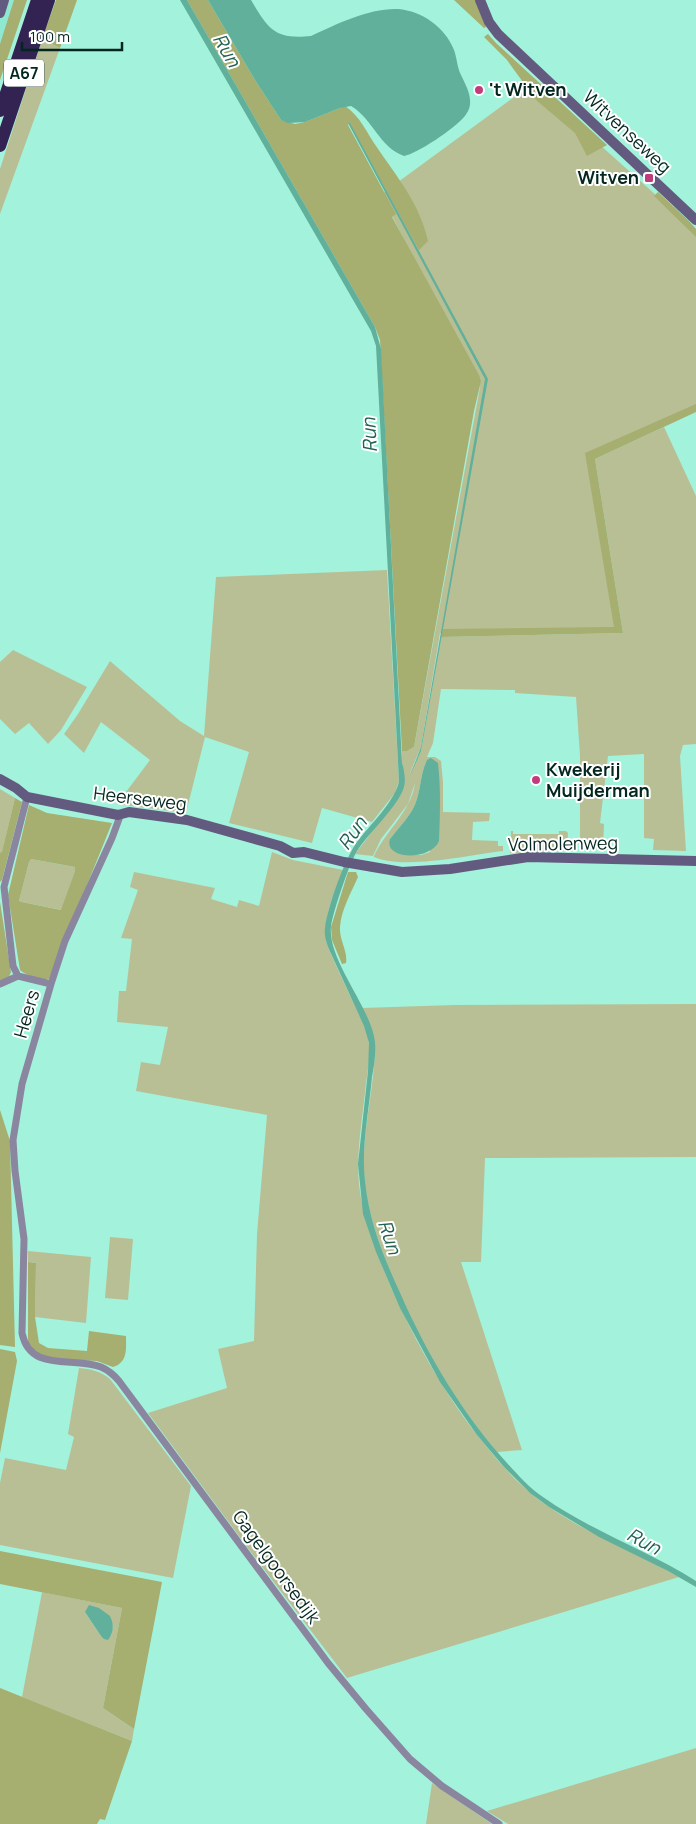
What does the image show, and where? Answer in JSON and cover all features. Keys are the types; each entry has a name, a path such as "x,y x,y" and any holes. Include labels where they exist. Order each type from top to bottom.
{"highway":[{"name":"A67","path":"0,111 37,0"},
{"name":"A67","path":"0,146 49,0"}],"street":[{"path":"0,13 4,0"},
{"name":"Witvenseweg","path":"480,0 489,22 498,34 696,220"},
{"name":"Heerseweg","path":"0,779 27,797 40,801 118,814 129,812 187,820 280,846 288,844 304,852 372,867"},
{"path":"18,976 13,966 2,888 27,797"},
{"name":"Heers","path":"25,1348 22,1332 24,1239 13,1140 22,1084 65,941 112,838 119,819 118,814"},
{"name":"Volmolenweg","path":"372,867 402,872 418,872 528,857 696,861"},
{"path":"0,984 18,976 51,984"},
{"name":"Gagelgoorsedijk","path":"25,1348 42,1359 92,1364 101,1367 120,1381 328,1663 366,1709 410,1759 436,1781 499,1824"}],"shaded area":[{"path":"0,0 22,0 0,66"},
{"path":"14,0 27,0 0,80 0,44"},
{"path":"56,0 77,0 60,48 43,36"},
{"path":"180,0 187,0 375,327 381,349 402,763 405,784 390,811 357,851 342,888 331,926 336,954 366,1014 375,1042 375,1060 365,1142 364,1168 367,1196 378,1240 411,1318 447,1383 475,1424 515,1472 533,1490 561,1509 677,1570 696,1581 696,1587 599,1537 549,1507 530,1493 504,1467 477,1435 440,1382 400,1308 376,1252 363,1214 358,1164 368,1071 369,1043 364,1026 328,947 325,931 326,919 333,896 347,859 357,842 388,804 399,781 376,346 371,331"},
{"path":"187,0 208,0 281,120 295,124 305,122 345,106 359,120 414,203 428,241 419,250 349,123 348,125 396,214 392,217 481,381 414,747 407,751 402,751 380,340 375,327"},
{"name":"'t Witven","path":"208,0 251,0 262,18 274,30 281,34 299,37 311,36 353,18 376,11 398,9 416,13 439,27 450,42 469,92 469,109 459,122 444,134 418,151 404,156 388,146 365,118 351,106 340,108 305,122 288,123 281,120"},
{"path":"454,0 477,0 486,27 484,28"},
{"path":"488,34 607,145 587,156 575,133 536,100 507,60 484,37"},
{"path":"43,36 60,48 0,214 0,169"},
{"path":"532,84 696,233 696,408 592,456 620,631 440,633 421,747 409,775 421,751 441,637 623,633 595,459 664,427 696,496 696,744 683,745 680,756 686,851 653,850 654,839 644,838 644,754 608,756 600,823 604,824 603,849 580,848 580,756 576,697 515,693 515,690 441,689 433,743 427,757 435,757 441,761 443,812 490,813 489,821 473,822 472,840 498,841 498,846 503,846 503,851 419,862 387,861 374,857 409,803 415,783 408,804 381,839 373,856 355,854 401,794 402,751 407,751 414,747 480,387 392,216 394,215 383,193","holes":["427,760 430,852 421,855 407,854 390,839 415,805 423,769"]},
{"path":"348,123 350,123 488,379 421,751 410,776 421,747 485,379"},
{"path":"658,192 696,229 696,237 654,196"},
{"path":"696,404 696,412 595,459 623,633 441,637 443,629 614,627 585,453"},
{"path":"387,570 399,781 395,793 372,822 322,808 312,843 229,823 249,752 205,737 186,813 117,804 150,760 101,722 84,753 64,734 110,661 180,721 204,736 216,577"},
{"path":"13,650 87,687 61,730 48,744 29,723 15,734 0,719 0,662"},
{"path":"431,758 438,763 439,773 439,841 434,848 418,855 400,854 390,846 390,839 415,805 425,765 427,760"},
{"path":"0,789 15,798 2,853 0,853"},
{"path":"15,798 22,802 0,882 0,853 2,852"},
{"path":"29,805 47,813 112,823 49,979 34,977 20,970 8,895","holes":["31,859 75,867 61,910 19,901"]},
{"path":"511,831 513,831 513,834 559,834 559,831 566,831 568,833 567,851 510,853"},
{"path":"272,852 293,860 343,870 329,908 326,937 328,947 368,1039 369,1064 358,1159 361,1198 371,1237 391,1287 422,1350 446,1391 472,1429 516,1480 540,1501 565,1517 679,1577 347,1678 148,1413 227,1388 218,1349 254,1341 257,1234 267,1115 136,1091 141,1062 160,1065 168,1027 117,1022 119,991 126,991 132,939 121,938 138,890 130,887 134,872 215,888 211,899 237,907 239,900 259,906"},
{"path":"31,859 75,867 62,910 19,901"},
{"path":"348,872 356,872 358,877 342,914 340,932 346,954 346,963 342,964 332,940 331,927"},
{"path":"0,902 11,972 8,979 0,982"},
{"path":"696,1004 696,1157 485,1158 481,1262 461,1262 522,1450 497,1452 467,1414 429,1353 397,1288 375,1231 365,1187 364,1156 375,1044 362,1008 454,1005"},
{"path":"0,1110 10,1141 15,1347 0,1345"},
{"path":"110,1237 133,1239 128,1300 105,1298"},
{"path":"28,1251 91,1257 86,1323 35,1317 36,1263 28,1262"},
{"path":"28,1262 36,1263 35,1317 39,1343 48,1348 87,1351 89,1331 126,1336 125,1355 118,1365 113,1367 97,1361 59,1359 37,1354 28,1342"},
{"path":"0,1349 15,1352 17,1361 0,1453"},
{"path":"79,1368 95,1371 110,1379 191,1486 173,1578 0,1545 0,1483 5,1458 66,1470 74,1437 68,1434"},
{"path":"0,1551 162,1582 134,1729 103,1708 122,1608 0,1584"},
{"path":"42,1592 122,1608 103,1708 134,1729 132,1741 22,1697","holes":["85,1612 110,1616 113,1628 101,1636"]},
{"path":"89,1605 99,1608 110,1616 113,1628 108,1640 101,1636 85,1612"},
{"path":"0,1688 132,1741 105,1820 100,1819 97,1824 0,1824"},
{"path":"696,1748 696,1824 508,1824 487,1811"},
{"path":"432,1783 492,1824 426,1824"}],"place":[{"name":"'t Witven","path":"479,90"},
{"name":"Witven","path":"649,178"},
{"name":"Kwekerij Muijderman","path":"536,780"}],"water label":[{"name":"Run","path":"227,50"},
{"name":"Run","path":"369,435"},
{"name":"Run","path":"352,833"},
{"name":"Run","path":"390,1237"},
{"name":"Run","path":"644,1541"}]}
